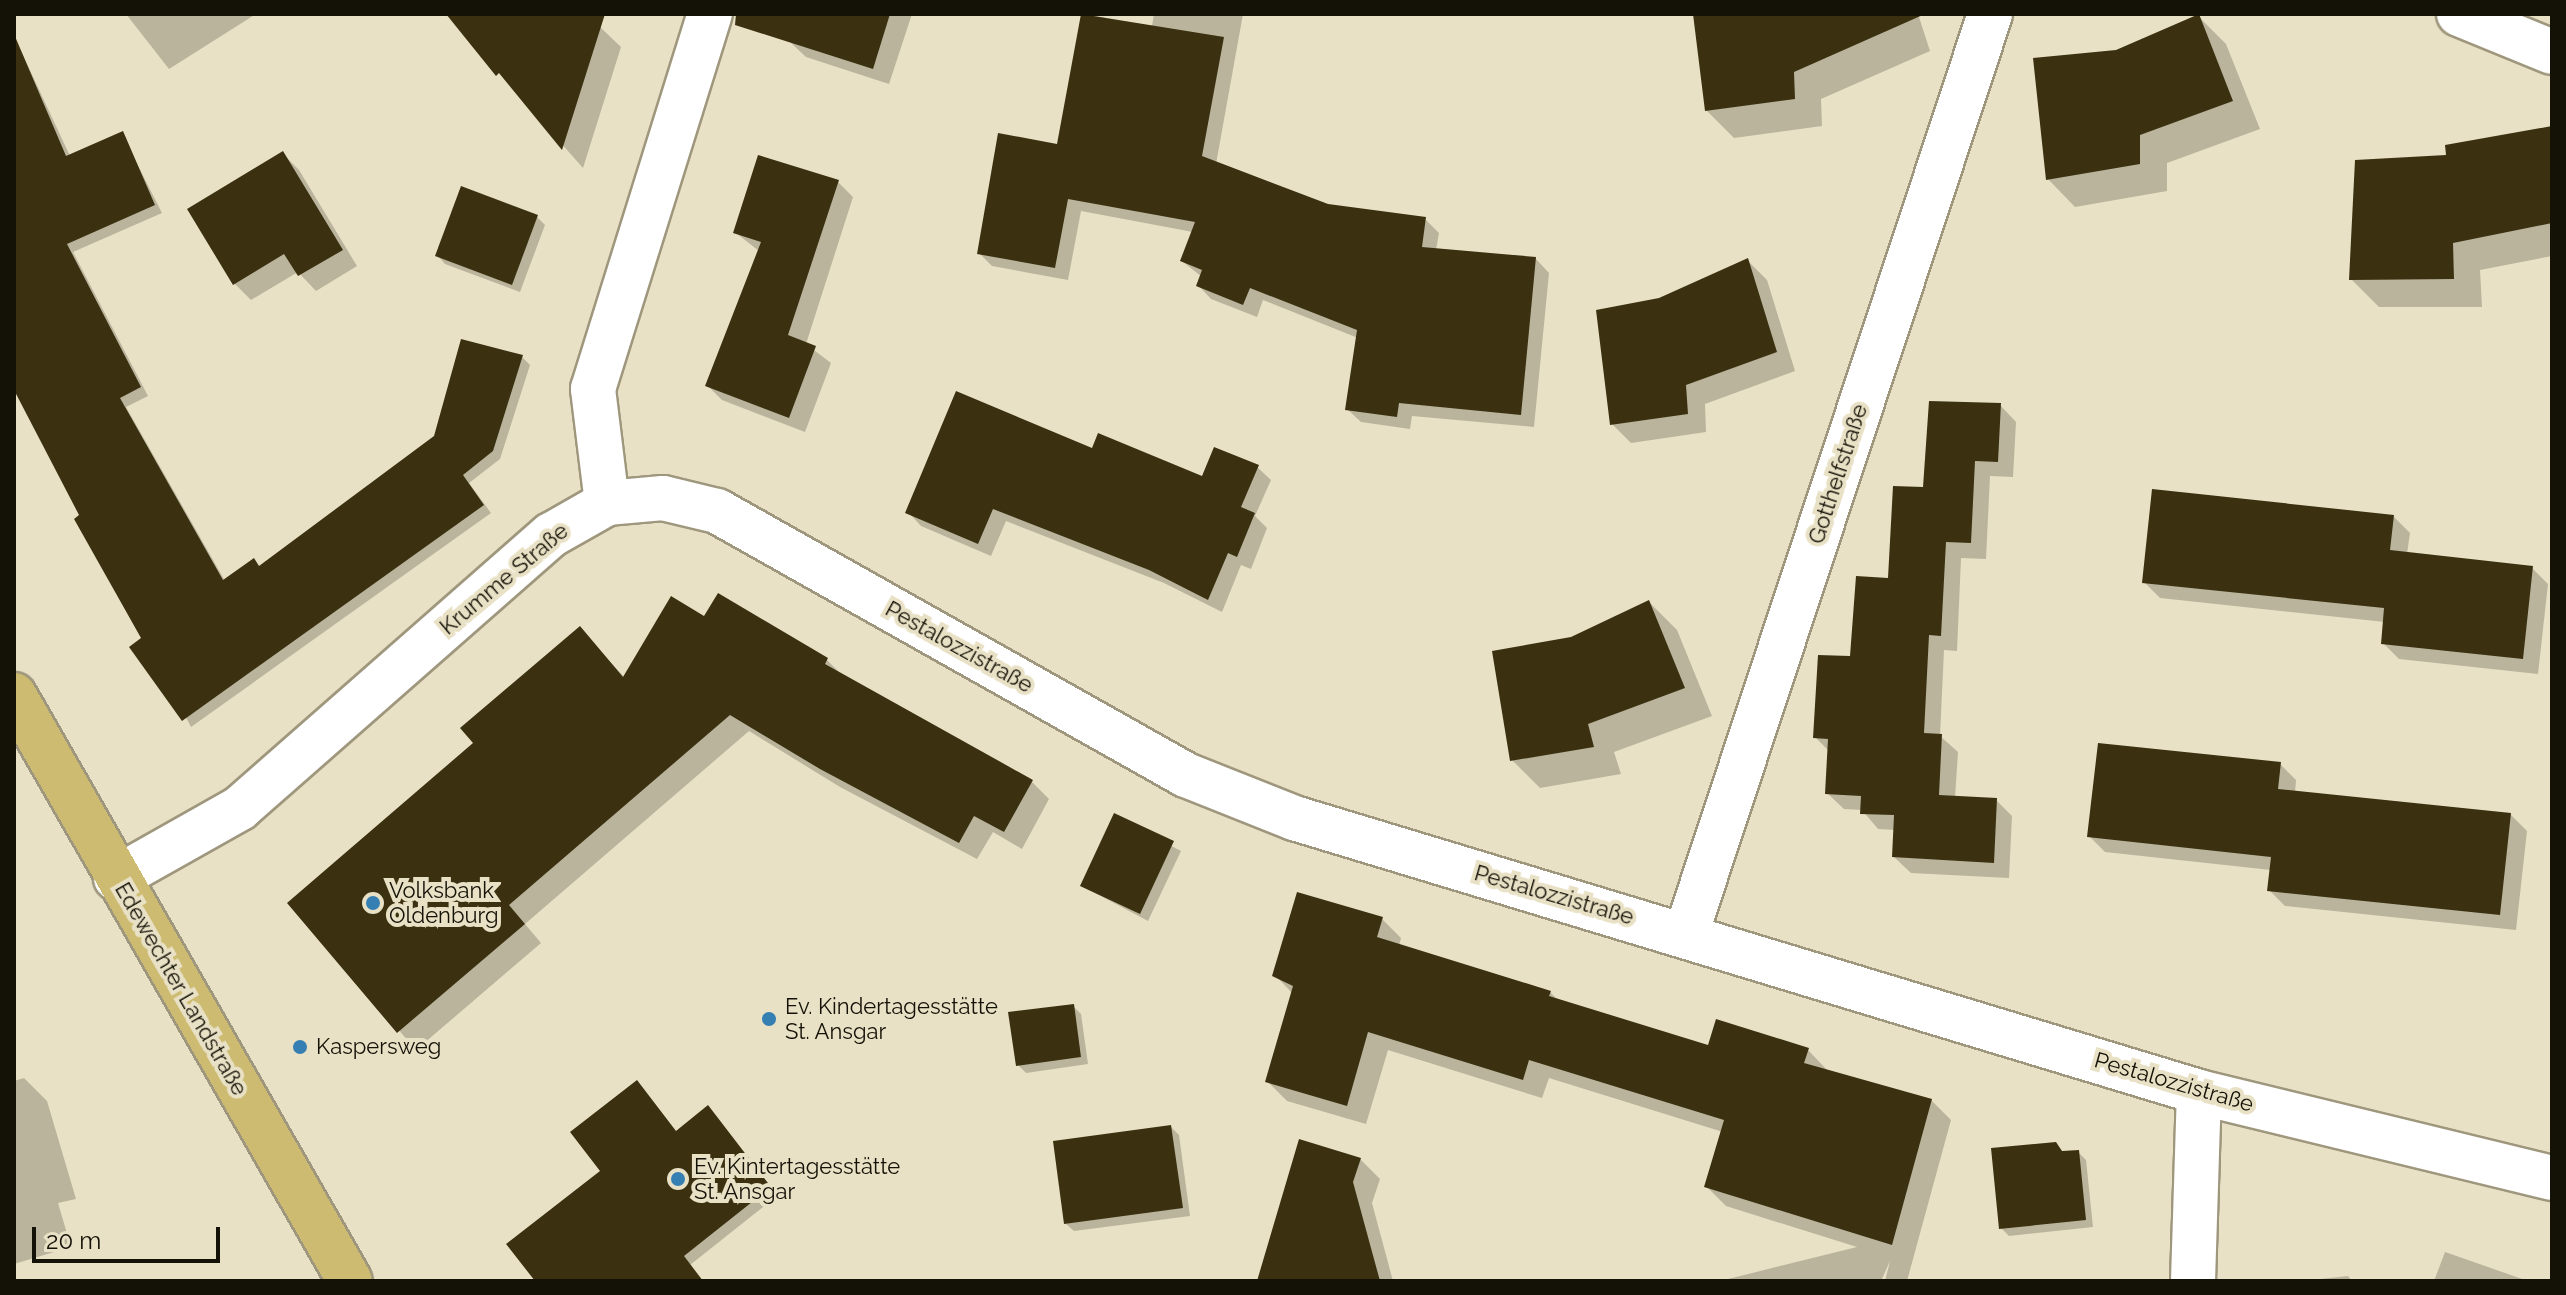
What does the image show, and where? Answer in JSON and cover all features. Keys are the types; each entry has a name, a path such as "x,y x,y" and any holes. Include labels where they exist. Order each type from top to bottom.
{"main road":[{"name":"Edewechter Landstraße","path":"14,695 116,878 350,1281"}],"street":[{"path":"607,503 593,389 710,14"},
{"name":"Gotthelfstraße","path":"1686,934 1990,14"},
{"path":"2459,14 2552,52"},
{"name":"Pestalozzistraße","path":"607,503 663,498 717,511 1199,780 1294,818 1686,934 2199,1092 2552,1177"},
{"name":"Krumme Straße","path":"116,878 240,808 551,535 607,503"},
{"path":"2193,1281 2199,1092"},
{"path":"2552,1170 2552,1177"}],"building":[{"path":"446,14 605,14 562,150 499,73 496,76"},
{"path":"736,14 890,14 873,69 735,25"},
{"path":"1081,14 1224,37 1202,156 1328,204 1426,217 1422,247 1536,257 1521,415 1399,403 1397,417 1345,410 1357,330 1250,288 1243,305 1196,286 1202,270 1180,261 1195,222 1068,199 1055,268 977,254 998,133 1057,144"},
{"path":"1693,14 1925,14 1794,72 1795,99 1705,111"},
{"path":"2199,14 2233,101 2140,135 2140,164 2046,180 2033,58 2116,50"},
{"path":"14,34 66,156 123,131 155,205 67,244 141,387 120,398 223,580 254,558 259,566 434,436 461,339 523,355 493,451 463,475 484,505 182,721 129,647 141,638 74,519 79,515 14,390"},
{"path":"2552,126 2552,223 2453,243 2454,279 2349,280 2355,160 2446,155 2445,145"},
{"path":"283,151 343,250 298,276 284,254 233,285 187,209"},
{"path":"758,155 839,180 788,335 816,346 789,418 705,386 761,242 733,233"},
{"path":"461,186 538,215 512,285 435,256"},
{"path":"1748,258 1777,352 1686,385 1688,414 1610,425 1596,310 1659,298"},
{"path":"956,391 1092,448 1098,433 1202,476 1214,447 1259,465 1241,507 1255,513 1237,557 1228,553 1208,600 1149,570 993,509 978,544 905,513"},
{"path":"1929,401 2001,403 1998,462 1975,461 1971,543 1946,542 1941,636 1929,635 1924,733 1942,734 1939,795 1997,798 1994,863 1892,857 1894,815 1860,814 1861,796 1825,794 1828,739 1813,738 1818,655 1850,656 1856,576 1888,578 1893,486 1923,487"},
{"path":"2152,489 2394,515 2390,550 2533,566 2523,659 2381,644 2384,608 2142,583"},
{"path":"718,593 828,658 825,664 1033,780 1004,832 974,816 959,843 820,769 730,715 509,905 525,924 397,1033 287,903 473,743 460,728 580,626 623,677 671,596 704,616"},
{"path":"1649,600 1685,688 1588,724 1594,747 1510,761 1492,651 1571,637"},
{"path":"2098,743 2281,762 2278,789 2511,813 2500,915 2267,891 2271,857 2087,837"},
{"path":"1114,813 1174,841 1140,914 1080,886"},
{"path":"1297,892 1383,917 1377,937 1551,991 1549,996 1708,1045 1716,1019 1809,1048 1804,1063 1932,1099 1892,1245 1704,1187 1724,1120 1529,1060 1523,1080 1368,1032 1347,1106 1265,1082 1293,986 1272,976"},
{"path":"1074,1004 1081,1057 1016,1066 1008,1012"},
{"name":"Ev. Kintertagesstätte St. Ansgar","path":"637,1080 676,1131 708,1105 771,1187 684,1256 703,1281 535,1281 506,1244 600,1171 570,1132"},
{"path":"1171,1125 1183,1208 1064,1224 1053,1141"},
{"path":"1299,1139 1361,1158 1353,1182 1380,1281 1257,1281"},
{"path":"2056,1142 2062,1151 2079,1150 2086,1220 1999,1229 1991,1148"}],"place":[{"name":"Volksbank Oldenburg","path":"373,903"},
{"name":"Ev. Kindertagesstätte St. Ansgar","path":"769,1019"},
{"name":"Kaspersweg","path":"300,1047"},
{"name":"Ev. Kintertagesstätte St. Ansgar","path":"678,1179"}]}
